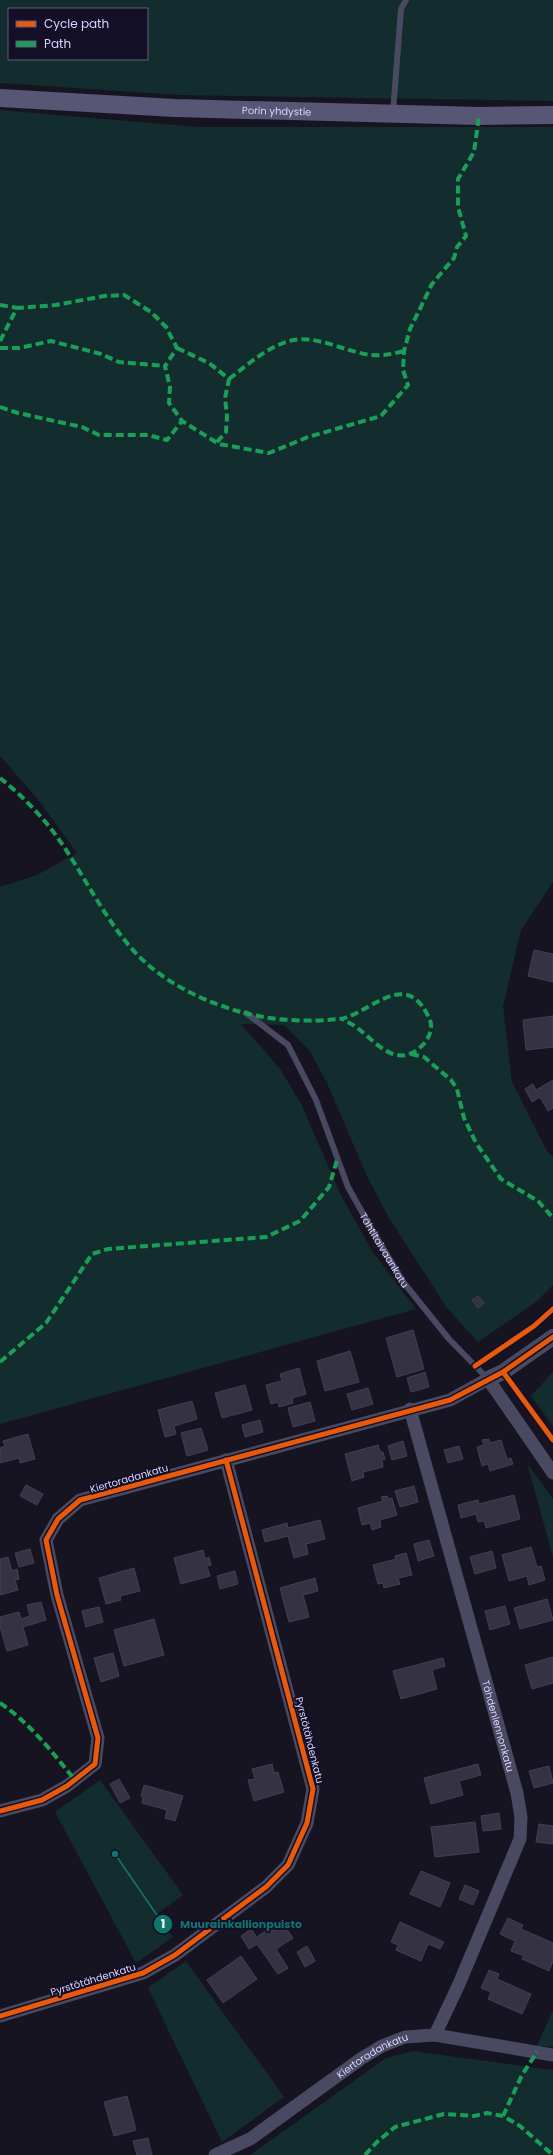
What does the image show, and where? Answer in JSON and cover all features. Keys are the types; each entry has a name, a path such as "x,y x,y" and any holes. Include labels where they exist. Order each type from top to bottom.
{"main road":[{"name":"Porin yhdystie","path":"0,98 175,108 393,114 553,115"}],"street":[{"path":"488,1379 503,1372 553,1337"},
{"name":"Kiertoradankatu","path":"0,1810 42,1800 67,1786 95,1764 98,1738 58,1598 46,1540 58,1519 80,1500 410,1409 450,1400 488,1379"},
{"name":"Tähtitaivaankatu","path":"488,1379 553,1473"},
{"name":"Tähdenlennonkatu","path":"410,1409 517,1793 521,1817 520,1839 459,1984 435,2035"},
{"name":"Pyrstötähdenkatu","path":"0,2016 143,1973 175,1955 272,1882 288,1865 307,1823 313,1790 226,1460"},
{"name":"Kiertoradankatu","path":"215,2155 250,2139 330,2080 382,2046 404,2036 435,2035 553,2055"}],"lane":[{"path":"393,114 401,9 406,0"},
{"name":"Tähtitaivaankatu","path":"246,1013 288,1045 316,1100 348,1187 370,1228 404,1283 449,1339 488,1379"}],"green space":[{"path":"0,0 553,0 553,101 178,95 0,83"},
{"path":"0,110 197,127 553,127 553,882 521,930 503,1006 512,1082 547,1151 553,1157 553,1285 536,1302 478,1342 447,1308 389,1218 366,1174 327,1083 309,1050 284,1025 241,1024 281,1070 302,1106 340,1193 372,1251 416,1309 0,1424 0,887 37,875 77,853 36,797 0,756"},
{"path":"553,1372 553,1426 531,1396"},
{"path":"527,1463 553,1499 553,1557"},
{"path":"100,1780 183,1895 157,1914 173,1937 136,1963 55,1812"},
{"path":"186,1961 284,2097 222,2142 148,1988"},
{"path":"553,2010 553,2047 537,2046"},
{"path":"413,2051 553,2070 553,2155 250,2155 386,2058"}],"building":[{"path":"534,950 553,954 553,982 528,976"},
{"path":"553,1016 553,1047 526,1050 523,1020"},
{"path":"553,1080 553,1108 548,1111 540,1097 532,1102 525,1089 533,1084 536,1090"},
{"path":"478,1296 484,1303 478,1308 472,1300"},
{"path":"413,1330 424,1369 397,1377 386,1338"},
{"path":"350,1351 359,1382 325,1391 317,1361"},
{"path":"299,1368 306,1394 292,1398 293,1403 279,1407 278,1402 271,1404 266,1385 282,1381 280,1374"},
{"path":"425,1372 429,1387 411,1392 407,1378"},
{"path":"245,1385 252,1410 222,1418 215,1393"},
{"path":"368,1388 373,1404 352,1410 347,1394"},
{"path":"192,1401 197,1419 174,1426 176,1434 165,1437 158,1410"},
{"path":"310,1402 315,1421 293,1427 288,1408"},
{"path":"260,1420 263,1432 245,1437 242,1425"},
{"path":"201,1428 208,1450 187,1456 181,1433"},
{"path":"28,1434 35,1459 20,1463 19,1458 0,1463 0,1448 5,1446 3,1441"},
{"path":"489,1439 490,1443 501,1440 507,1459 511,1458 513,1464 490,1471 488,1464 482,1466 477,1447 484,1445 482,1440"},
{"path":"403,1441 407,1456 392,1460 388,1446"},
{"path":"378,1445 380,1452 383,1452 385,1459 382,1460 383,1467 363,1472 364,1477 352,1481 345,1454"},
{"path":"459,1446 463,1459 448,1463 444,1450"},
{"path":"26,1485 43,1494 37,1505 20,1496"},
{"path":"414,1486 418,1502 400,1507 395,1491"},
{"path":"514,1495 520,1519 486,1528 484,1521 478,1522 476,1514 461,1518 458,1505 478,1500 479,1504"},
{"path":"387,1496 388,1499 392,1498 397,1515 380,1520 381,1527 372,1530 370,1523 362,1525 358,1508 383,1501 381,1497"},
{"path":"320,1520 325,1539 306,1544 308,1554 294,1558 288,1536 265,1542 262,1530 287,1523 288,1528"},
{"path":"429,1540 434,1556 418,1561 414,1544"},
{"path":"531,1547 537,1567 541,1566 545,1580 529,1585 527,1576 509,1581 502,1555"},
{"path":"30,1549 34,1563 19,1567 15,1553"},
{"path":"203,1550 205,1559 209,1557 211,1565 207,1566 210,1576 181,1584 174,1558"},
{"path":"492,1551 496,1568 475,1574 470,1557"},
{"path":"406,1553 412,1575 398,1578 400,1584 384,1588 383,1583 378,1584 373,1565 396,1559 395,1556"},
{"path":"8,1557 12,1571 17,1569 19,1579 15,1580 18,1590 0,1595 0,1559"},
{"path":"134,1568 140,1591 120,1596 121,1600 106,1604 99,1578"},
{"path":"235,1571 238,1584 220,1589 217,1576"},
{"path":"315,1578 318,1591 303,1595 309,1617 289,1622 280,1588"},
{"path":"547,1599 553,1620 520,1629 514,1608"},
{"path":"41,1602 46,1620 23,1627 28,1645 7,1651 0,1627 0,1617 19,1612 21,1619 30,1616 27,1605"},
{"path":"505,1606 510,1624 490,1630 485,1611"},
{"path":"99,1607 103,1622 86,1627 82,1611"},
{"path":"154,1619 164,1655 124,1666 114,1630"},
{"path":"113,1653 119,1676 101,1682 94,1658"},
{"path":"553,1657 553,1683 532,1689 525,1665"},
{"path":"443,1658 445,1666 432,1670 437,1689 401,1699 393,1671"},
{"path":"272,1764 274,1773 278,1772 284,1792 254,1801 248,1780 255,1779 252,1769"},
{"path":"478,1764 481,1775 459,1781 463,1795 431,1804 424,1778"},
{"path":"549,1766 553,1783 534,1788 529,1771"},
{"path":"119,1779 130,1798 120,1803 110,1784"},
{"path":"144,1785 183,1796 175,1821 165,1818 167,1810 142,1803 143,1797 141,1796"},
{"path":"499,1813 501,1829 483,1831 481,1816"},
{"path":"475,1822 479,1852 435,1857 431,1827"},
{"path":"539,1824 553,1826 553,1844 536,1842"},
{"path":"421,1871 450,1883 440,1907 410,1894"},
{"path":"465,1885 479,1891 473,1905 459,1899"},
{"path":"508,1918 523,1925 521,1929 553,1943 553,1961 549,1971 522,1959 524,1956 511,1951 515,1941 500,1934"},
{"path":"400,1922 444,1942 440,1949 428,1944 421,1961 396,1950 398,1945 391,1942"},
{"path":"283,1924 293,1938 276,1949 288,1968 278,1974 257,1944 249,1949 241,1936 251,1929 257,1937 271,1927 274,1931"},
{"path":"307,1946 315,1961 305,1967 297,1952"},
{"path":"241,1956 257,1979 223,2003 207,1980"},
{"path":"489,1970 499,1974 497,1979 531,1994 522,2014 488,1999 491,1992 481,1988"},
{"path":"127,2096 136,2130 114,2136 104,2102"},
{"path":"148,2138 152,2155 137,2155 133,2141"}],"marked path":[{"path":"0,341 17,308 56,305 104,296 124,295 151,312 166,327 177,348 165,366 170,387 169,403 182,421 219,444 269,453 308,437 381,416 408,385 403,370 404,351 410,329 432,284 454,258 457,247 466,236 458,207 458,179 474,152 479,116"},
{"path":"0,305 17,308"},
{"path":"229,379 256,358 271,349 286,342 296,340 307,339 318,341 371,355 404,351"},
{"path":"0,348 19,348 51,341 101,354 119,362 165,366"},
{"path":"177,348 209,363 229,379 225,398 227,416 226,432 217,442"},
{"path":"0,407 18,413 82,427 99,435 148,435 167,440 182,421"},
{"path":"0,778 26,801 50,828 64,847 112,923 134,951 157,972 192,994 219,1005 256,1016 304,1021 349,1017 381,1000 403,994 413,997 422,1006 430,1019 431,1028 425,1043 420,1048 409,1054 401,1055 386,1051 356,1027 342,1019"},
{"path":"411,1054 424,1057 451,1080 457,1089 464,1118 476,1143 501,1179 538,1201 553,1218"},
{"path":"0,1362 46,1323 92,1254 108,1249 266,1237 300,1221 329,1187 337,1160"},
{"path":"0,1703 31,1729 75,1780"},
{"path":"503,2116 522,2075 537,2052"},
{"path":"365,2155 377,2142 395,2127 444,2114 474,2116 487,2113 503,2116 520,2126 553,2155"}],"cycle path":[{"path":"475,1366 534,1326 553,1309"},
{"path":"0,1811 42,1800 67,1786 95,1764 98,1738 57,1595 46,1540 58,1519 80,1500 450,1400 503,1372 553,1337"},
{"path":"503,1372 553,1440"},
{"path":"0,2016 143,1973 175,1955 266,1887 288,1865 307,1823 313,1789 226,1460"}],"place":[{"name":"Muurainkallionpuisto","path":"115,1854"}]}
